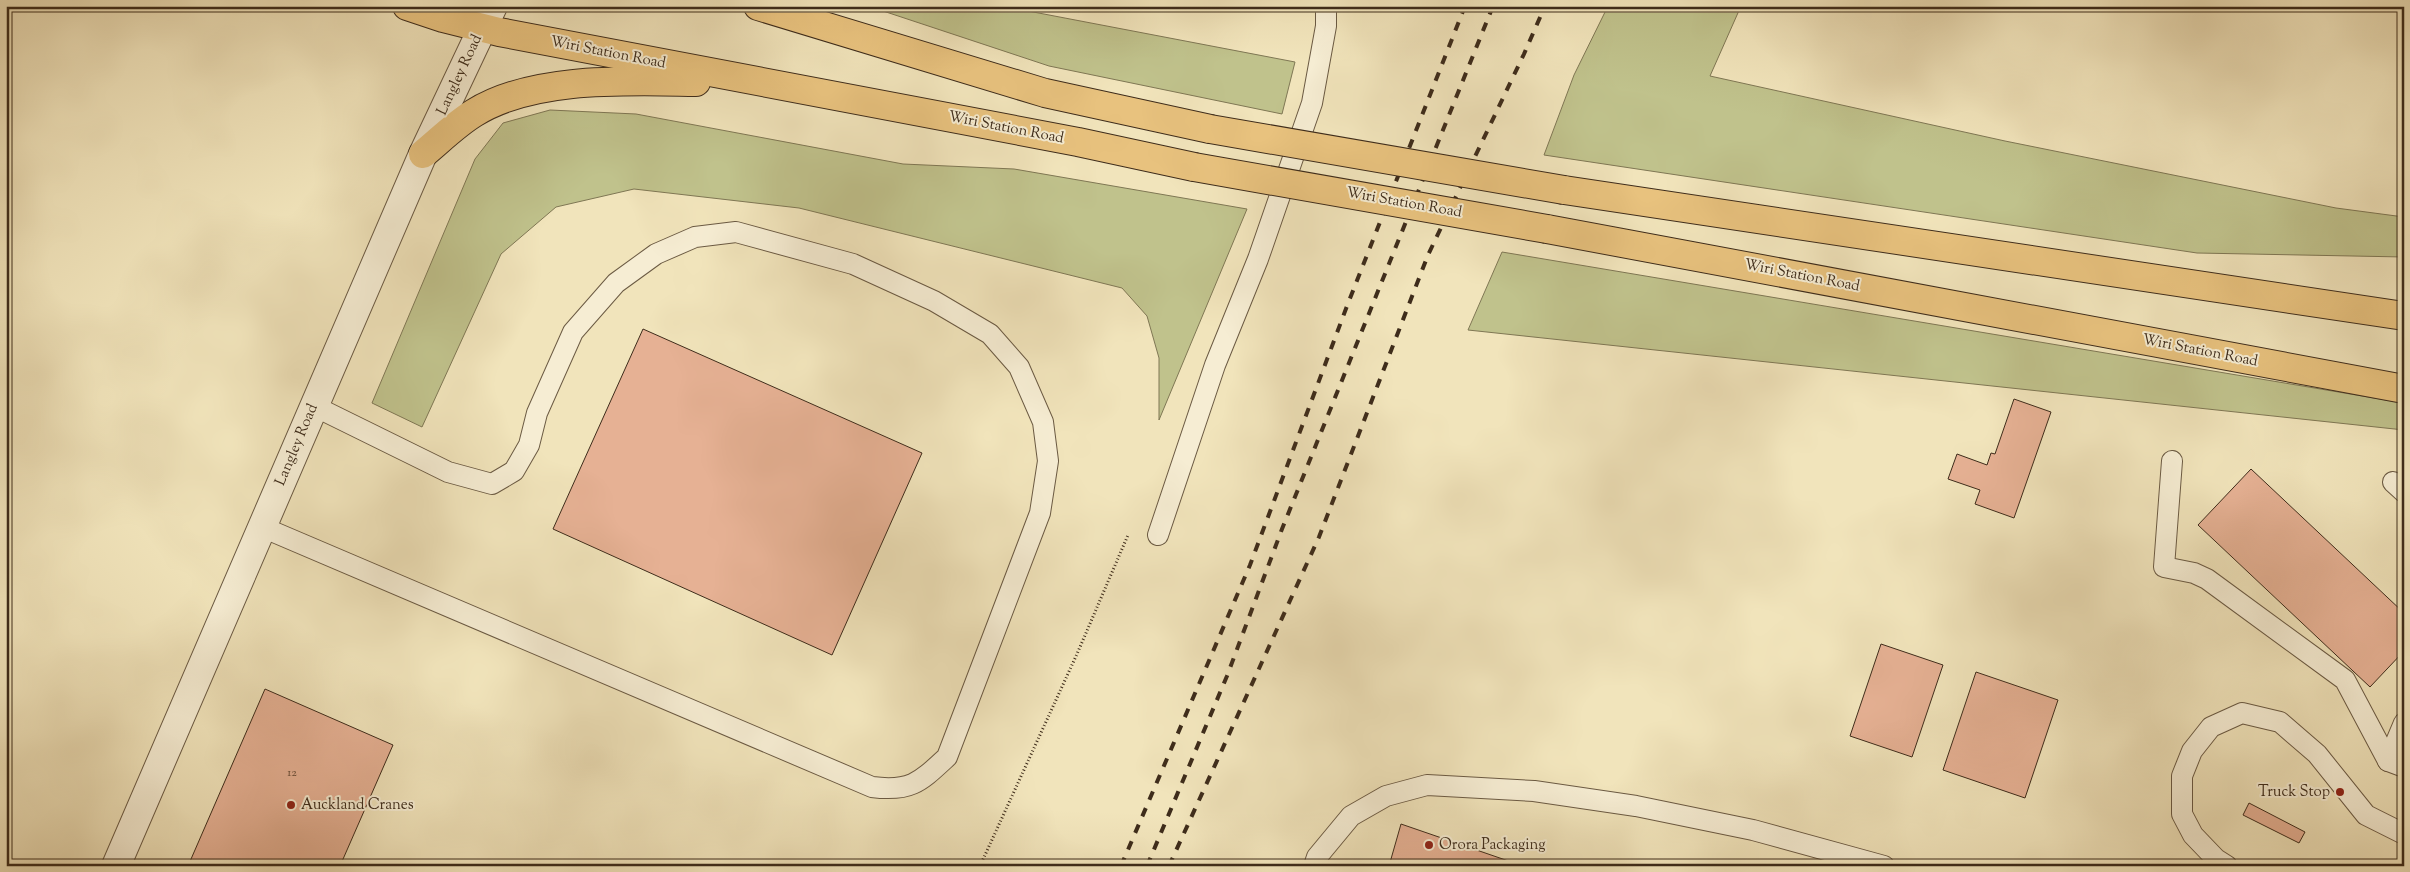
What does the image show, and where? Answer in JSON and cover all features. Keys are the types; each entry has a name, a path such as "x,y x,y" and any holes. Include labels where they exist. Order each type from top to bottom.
{"main road":[{"name":"Wiri Station Road","path":"407,6 443,18 486,13 770,84 1078,142 1194,167 1547,228 2404,389"},
{"path":"758,6 1045,93 1210,129 1564,190 2404,316"},
{"path":"423,154 474,113 514,94 547,86 633,81 770,84"}],"street":[{"name":"Langley Road","path":"116,866 423,154 486,13"}],"lane":[{"path":"1158,535 1215,365 1258,259 1312,104 1326,26 1326,6"},
{"path":"262,527 872,787 894,790 922,781 947,757 1040,513 1048,460 1043,422 1019,367 990,334 934,301 853,264 736,232 696,237 656,254 616,283 573,332 537,413 529,445 514,471 492,484 448,472 314,406"},
{"path":"2172,461 2164,566 2194,573 2207,579 2345,680 2396,764"},
{"path":"2227,866 2216,859 2194,835 2182,814 2182,776 2192,751 2211,726 2242,713 2280,722 2317,754 2366,815 2404,834"},
{"path":"2396,764 2404,723"},
{"path":"1314,866 1317,857 1351,816 1386,796 1427,785 1534,792 1636,806 1753,830 1884,866"}],"path":[{"path":"980,866 1077,654 1131,529"}],"green space":[{"path":"868,6 1002,6 1295,62 1282,114 1049,66"},
{"path":"1608,6 1741,6 1710,76 2005,141 2336,208 2404,217 2404,257 2197,253 1544,155 1574,75"},
{"path":"550,110 636,114 903,164 1014,169 1247,209 1159,420 1159,358 1147,316 1122,288 799,208 634,189 556,207 501,254 422,427 372,403 475,159 503,123"},
{"path":"1502,252 2404,403 2404,430 1468,330"}],"building":[{"path":"643,329 922,453 832,655 553,529"},
{"path":"2014,399 2051,412 2014,518 1975,504 1980,490 1948,479 1957,454 1987,465 1991,453 1995,454"},
{"path":"2251,469 2404,613 2404,651 2370,687 2198,525"},
{"path":"1881,644 1943,665 1912,757 1850,736"},
{"path":"1976,672 2058,700 2025,798 1943,770"},
{"name":"Auckland Cranes","path":"265,689 393,745 340,866 188,866"},
{"path":"2249,803 2305,832 2299,843 2243,815"},
{"name":"Orora Packaging","path":"1401,824 1523,866 1389,866"}],"railway":[{"path":"1121,866 1250,565 1347,306 1465,6"},
{"path":"1147,866 1227,676 1282,529 1493,6"},
{"path":"1169,866 1319,537 1428,255 1545,6"}],"place":[{"name":"Truck Stop","path":"2340,792"},
{"name":"Auckland Cranes","path":"291,805"},
{"name":"Orora Packaging","path":"1429,845"}]}
